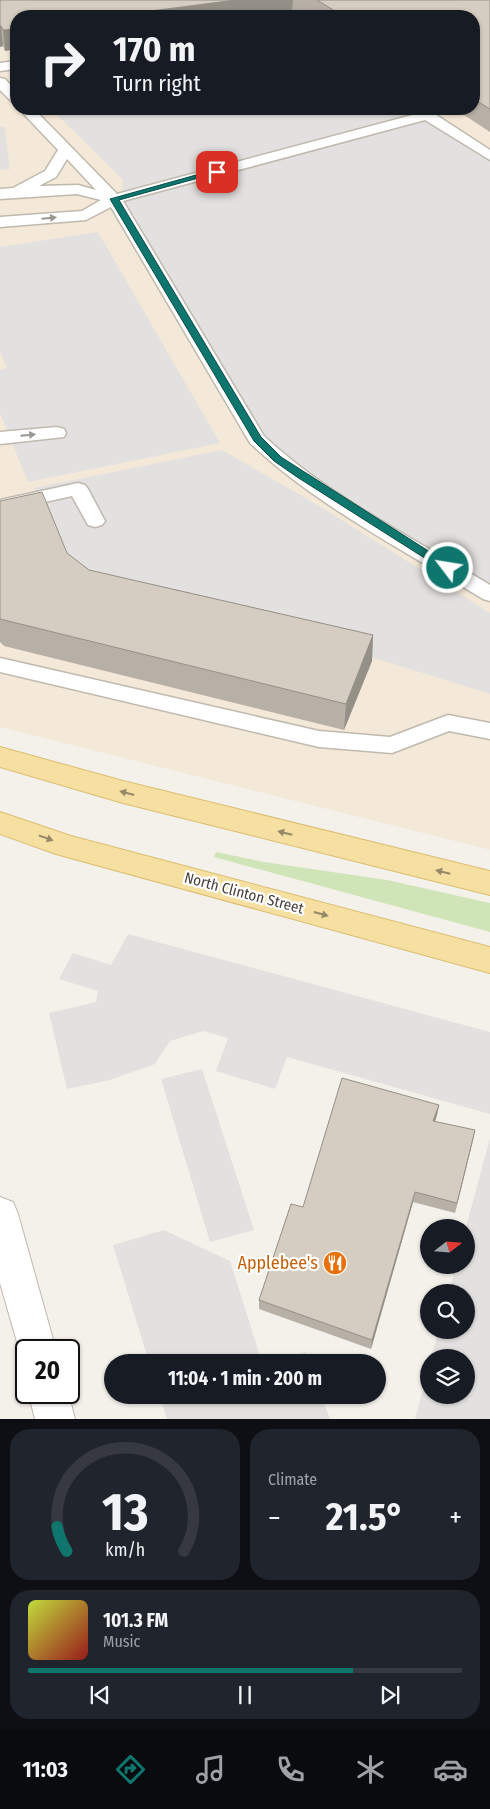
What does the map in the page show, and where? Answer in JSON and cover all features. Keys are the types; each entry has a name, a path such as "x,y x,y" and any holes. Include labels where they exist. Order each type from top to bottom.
{"main road":[{"path":"0,757 132,795 490,883"},
{"name":"North Clinton Street","path":"0,823 67,846 490,960"}],"street":[{"path":"0,1214 34,1339"},
{"path":"51,1404 55,1419"}],"lane":[{"path":"0,82 10,92"},
{"path":"32,115 114,199 257,439 278,459 346,506 490,594"},
{"path":"0,222 86,215 114,199 412,115"},
{"path":"428,115 490,156"},
{"path":"17,192 51,174 66,149"},
{"path":"0,194 78,189 114,199"},
{"path":"0,438 57,433"},
{"path":"0,506 78,489 94,521"},
{"path":"0,665 319,739 392,745 448,723 490,732"}],"shaded area":[{"path":"0,0 490,0 490,850 0,727"},
{"path":"57,115 427,115 490,156 490,594 278,459 156,268 121,197 123,180"},
{"path":"0,127 5,127 10,169 0,170"},
{"path":"98,232 220,443 28,482 0,413 0,370 7,368 0,352 0,247"},
{"path":"222,450 321,507 490,613 490,694 355,652 74,578 34,488"},
{"path":"128,934 490,1032 490,1114 287,1057 275,1089 216,1071 228,1038 203,1031 170,1041 155,1064 110,1080 67,1089 49,1013 96,1002 98,991 59,979 73,953 111,965"},
{"path":"202,1069 254,1230 210,1242 161,1079"},
{"path":"490,1138 490,1419 415,1419 420,1400 420,1404 475,1404 475,1349 433,1349 436,1339 475,1339 475,1284 451,1284 454,1274 475,1274 475,1219 468,1219"},
{"path":"164,1230 230,1261 259,1354 147,1354 113,1245"},
{"path":"162,1404 324,1404 330,1419 167,1419"}],"green space":[{"path":"216,852 264,862 387,880 490,903 490,932 214,857"}],"building":[{"path":"0,0 236,0 158,10 10,10 10,29 3,30 0,26"},
{"path":"317,0 490,0 490,109 480,103 480,10 333,10"},
{"path":"42,492 67,553 89,570 373,635 346,704 0,619 0,501"},
{"name":"Applebee's","path":"342,1078 439,1105 433,1121 475,1130 457,1203 415,1192 372,1340 259,1300 291,1204 303,1207"}],"place":[{"name":"Applebee's","path":"335,1263"}],"route":[{"path":"217,172 114,199 257,439 278,459 346,506 448,568"}]}
